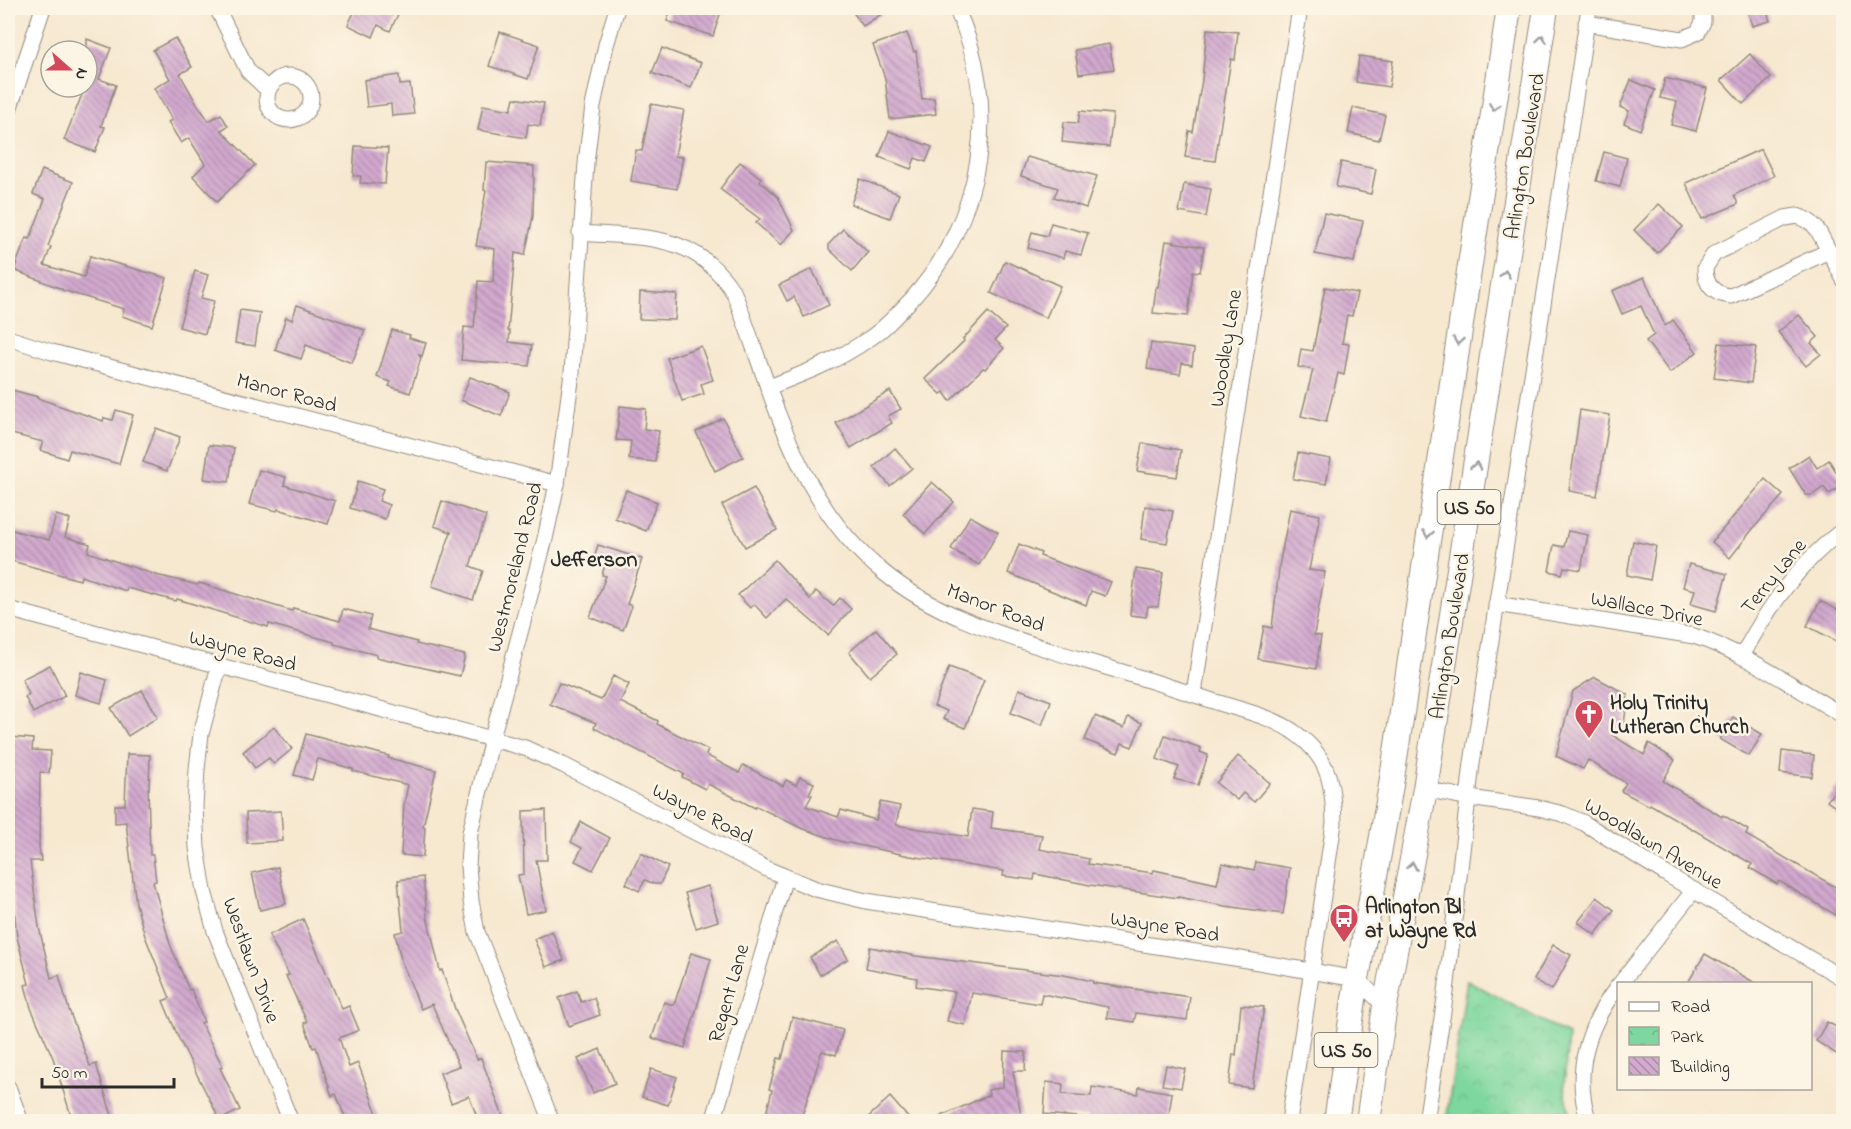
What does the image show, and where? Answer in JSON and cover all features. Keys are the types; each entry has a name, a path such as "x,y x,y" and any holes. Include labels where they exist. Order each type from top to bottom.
{"highway":[{"name":"Arlington Boulevard","path":"1336,1122 1357,979 1400,728 1509,8"},
{"name":"Arlington Boulevard","path":"1368,1122 1385,1006 1425,789 1546,8"},
{"path":"1400,728 1408,775 1415,786 1425,789"}],"street":[{"path":"8,112 43,8"},
{"path":"216,8 248,71 268,90"},
{"name":"Westmoreland Road","path":"552,1122 477,932 468,866 470,833 492,738 524,621 557,484 572,373 580,233 593,106 606,45 617,8"},
{"path":"769,387 810,371 869,339 894,318 927,282 954,238 962,221 976,175 980,153 981,95 972,48 956,8"},
{"name":"Woodley Lane","path":"1194,694 1300,8"},
{"path":"1426,1122 1446,992 1468,798 1589,8"},
{"path":"1586,23 1683,39 1698,33 1703,22 1703,8"},
{"path":"1829,251 1731,296 1716,293 1708,284 1705,276 1706,268 1714,254 1785,218 1797,216 1808,219 1814,225 1829,251 1844,280"},
{"name":"Manor Road","path":"580,233 670,242 690,249 708,261 723,276 734,293 790,446 808,483 837,525 855,546 882,572 916,596 965,622 1194,694 1280,724 1298,735 1314,750 1330,778 1334,823 1289,1122"},
{"name":"Manor Road","path":"8,338 75,358 557,484"},
{"name":"Terry Lane","path":"1742,656 1775,600 1803,566 1844,529"},
{"name":"Wallace Drive","path":"1497,604 1686,634 1719,644 1844,716"},
{"name":"Wayne Road","path":"8,609 525,748 785,877 816,889 866,901 1357,979"},
{"name":"Westlawn Drive","path":"219,666 201,734 196,769 197,848 204,891 215,931 291,1122"},
{"name":"Woodlawn Avenue","path":"1425,789 1468,798 1539,808 1563,814 1584,823 1844,979"},
{"name":"Regent Lane","path":"713,1122 785,877"},
{"path":"1621,982 1694,890"},
{"path":"1357,979 1385,1006"},
{"path":"1588,1122 1583,1098 1583,1054 1595,1021 1617,988"},
{"path":"8,1088 21,1122"}],"green space":[{"path":"1467,980 1568,1035 1564,1087 1572,1121 1446,1121"}],"building":[{"path":"356,8 401,8 390,31 378,25 373,37 348,25"},
{"path":"671,8 722,8 713,36 667,21"},
{"path":"850,8 891,8 863,26"},
{"path":"1747,8 1766,8 1770,21 1752,26"},
{"path":"1207,29 1238,32 1235,60 1231,59 1215,161 1185,157 1189,131 1193,132 1202,80"},
{"path":"500,32 539,45 528,79 489,66"},
{"path":"907,33 914,52 916,51 922,99 934,98 936,114 890,119 885,78 873,45"},
{"path":"175,38 192,67 180,74 197,104 209,121 221,114 228,126 221,130 255,165 217,202 193,176 205,164 189,138 181,143 168,122 172,120 154,88 170,79 153,50"},
{"path":"99,44 111,48 99,79"},
{"path":"1109,44 1114,69 1079,74 1075,50"},
{"path":"662,48 701,63 691,88 652,73"},
{"path":"1750,54 1771,78 1743,104 1721,80"},
{"path":"1359,56 1393,61 1389,87 1356,82"},
{"path":"399,75 400,85 410,84 414,114 392,116 391,104 367,107 364,80"},
{"path":"1665,78 1707,88 1696,131 1671,125 1677,102 1660,98"},
{"path":"99,79 116,85 101,126 105,127 95,152 64,140 80,99 99,99"},
{"path":"1631,80 1655,90 1640,130 1624,123 1629,111 1620,107"},
{"path":"514,98 544,103 540,126 528,124 526,138 478,130 483,105 511,110"},
{"path":"651,104 684,110 675,156 683,157 677,189 631,181 636,150 642,151"},
{"path":"1353,108 1385,115 1379,140 1348,133"},
{"path":"1080,111 1113,114 1109,147 1062,142 1064,122 1078,123"},
{"path":"889,131 932,147 926,162 915,158 911,169 879,157"},
{"path":"355,146 388,148 385,184 360,183 361,176 353,176"},
{"path":"1761,149 1774,176 1734,195 1738,204 1702,219 1686,183"},
{"path":"1604,152 1627,158 1620,187 1596,181"},
{"path":"1027,157 1097,176 1086,208 1054,197 1058,188 1021,176"},
{"path":"486,162 534,166 533,216 525,255 515,253 508,331 510,331 509,342 532,345 529,366 461,360 464,327 474,328 478,281 493,282 495,249 476,246 486,191 484,190"},
{"path":"740,162 761,178 760,181 778,197 794,230 781,245 756,223 760,219 720,189"},
{"path":"1341,162 1376,169 1371,194 1336,187"},
{"path":"42,170 73,182 48,246 51,247 44,265 84,277 90,256 167,278 152,326 122,316 124,309 62,290 14,270 26,238 30,239 45,199 33,194"},
{"path":"860,179 899,194 890,218 851,204"},
{"path":"1184,184 1211,189 1206,217 1179,212"},
{"path":"1659,204 1683,227 1657,253 1634,230"},
{"path":"1324,213 1363,221 1354,262 1315,254"},
{"path":"1051,223 1088,233 1081,255 1065,251 1063,258 1028,248 1032,232 1047,236"},
{"path":"843,229 868,252 852,271 829,249 829,244"},
{"path":"1166,241 1204,247 1200,272 1193,271 1188,316 1153,313"},
{"path":"1005,261 1060,286 1046,318 991,293"},
{"path":"812,269 829,305 804,317 794,297 787,301 779,285"},
{"path":"195,271 208,275 201,298 214,301 205,334 179,327"},
{"path":"1644,277 1665,326 1673,320 1697,352 1670,373 1646,341 1654,335 1641,306 1622,314 1612,291"},
{"path":"1325,287 1357,293 1352,316 1347,315 1342,343 1349,344 1344,375 1338,373 1326,422 1301,416 1313,370 1298,367 1301,349 1313,351"},
{"path":"640,292 677,294 675,320 639,319"},
{"path":"297,305 365,330 352,363 306,345 301,359 275,350 286,317 292,320"},
{"path":"240,310 260,313 255,346 235,343"},
{"path":"988,312 1006,328 995,340 1004,348 950,401 944,392 941,394 925,379 964,341 963,339"},
{"path":"1799,315 1818,337 1811,343 1821,354 1806,366 1778,332"},
{"path":"392,330 426,343 422,356 419,355 421,358 410,393 389,386 391,382 377,377"},
{"path":"1151,343 1194,349 1192,365 1182,363 1180,374 1147,369"},
{"path":"1719,343 1756,347 1751,383 1714,378"},
{"path":"701,346 713,380 701,384 704,394 682,401 667,358"},
{"path":"470,377 510,392 501,416 461,400"},
{"path":"8,389 38,397 103,421 104,418 113,420 116,410 133,415 119,464 70,450 67,459 40,450 43,442 8,433"},
{"path":"890,391 901,409 888,416 892,423 851,448 836,423"},
{"path":"620,406 646,409 644,429 659,431 655,462 629,459 631,441 616,440"},
{"path":"1580,410 1610,415 1597,496 1569,491"},
{"path":"723,418 743,457 715,471 696,432"},
{"path":"156,428 180,437 167,471 143,462"},
{"path":"1142,443 1181,450 1177,477 1137,471"},
{"path":"209,445 234,448 229,482 204,479"},
{"path":"895,448 912,468 890,486 874,467"},
{"path":"1298,453 1331,459 1326,484 1293,479"},
{"path":"1809,455 1817,468 1829,460 1844,485 1829,494 1824,487 1812,495 1806,495 1789,468"},
{"path":"259,470 286,477 284,485 335,501 328,524 278,509 277,511 249,504"},
{"path":"1765,479 1783,495 1730,558 1712,542"},
{"path":"358,481 383,489 379,501 389,505 385,519 350,508"},
{"path":"932,482 954,502 925,534 903,514"},
{"path":"754,488 777,530 745,547 722,505"},
{"path":"626,490 657,502 646,531 615,518"},
{"path":"442,501 486,516 470,566 483,571 473,600 432,586 451,532 434,526"},
{"path":"1145,506 1173,511 1167,543 1141,539"},
{"path":"1290,509 1320,515 1309,570 1325,572 1314,635 1321,636 1316,669 1258,659 1264,626 1272,628 1280,561"},
{"path":"56,515 70,519 65,537 90,544 88,552 156,575 198,585 199,583 292,611 293,608 340,621 343,609 371,616 368,629 417,642 416,644 465,655 460,676 376,657 377,655 334,644 334,642 269,624 268,627 177,599 176,601 127,588 126,591 81,576 80,580 8,560 8,544 12,530 49,540"},
{"path":"970,516 998,532 979,565 951,549"},
{"path":"1568,531 1588,535 1581,570 1564,567 1562,574 1549,571 1554,545 1564,547"},
{"path":"1633,541 1656,546 1650,580 1627,575"},
{"path":"1019,544 1041,553 1040,556 1111,582 1105,596 1091,591 1086,605 1008,573"},
{"path":"598,545 642,559 627,604 632,606 623,630 590,617 606,576 602,575 606,562 594,558"},
{"path":"775,560 810,599 816,591 833,606 840,598 851,609 828,635 786,599 767,618 754,604 750,608 738,595"},
{"path":"1689,564 1727,574 1716,611 1691,604 1695,590 1683,587"},
{"path":"1136,569 1163,573 1158,607 1148,606 1146,617 1130,615"},
{"path":"1820,601 1844,613 1844,645 1807,626"},
{"path":"876,629 897,654 870,677 849,652"},
{"path":"50,665 65,696 33,713 25,697 29,694 22,679"},
{"path":"949,667 984,680 965,728 943,719 947,711 934,706"},
{"path":"81,672 107,680 101,703 75,695"},
{"path":"613,676 629,684 620,702 708,750 706,755 739,773 743,765 783,786 786,780 796,785 800,777 814,783 809,794 812,795 806,806 838,817 841,810 876,820 880,802 900,806 896,825 968,837 972,809 993,812 991,828 1042,835 1039,849 1089,859 1088,864 1153,873 1154,870 1217,884 1222,863 1254,870 1256,862 1290,868 1283,914 1090,885 1035,874 1034,880 1003,876 1004,871 910,856 839,841 801,828 708,784 705,789 682,777 684,774 594,728 596,723 550,704 559,683 601,700"},
{"path":"1595,677 1628,695 1624,724 1612,735 1644,755 1649,743 1675,760 1663,781 1748,830 1746,835 1844,892 1844,920 1779,881 1777,884 1750,868 1752,864 1650,804 1649,806 1621,791 1626,783 1588,760 1583,769 1556,756 1573,691"},
{"path":"1019,689 1051,701 1042,725 1011,713"},
{"path":"142,690 158,717 128,736 111,708"},
{"path":"1095,716 1124,728 1128,717 1142,723 1132,747 1122,743 1118,753 1085,740"},
{"path":"1733,717 1762,734 1749,756 1720,739"},
{"path":"274,727 292,749 274,764 269,758 255,768 243,752"},
{"path":"306,734 436,770 423,827 425,827 423,857 401,855 404,804 408,785 353,771 353,769 318,759 312,780 294,775"},
{"path":"1165,735 1201,748 1200,752 1208,755 1198,785 1174,779 1179,767 1157,759"},
{"path":"11,737 33,739 32,750 51,751 49,773 40,772 39,847 41,861 30,861 39,927 51,978 59,975 69,1010 90,1066 96,1064 114,1122 73,1122 53,1058 31,1008 25,985 29,984 17,937 10,869 8,869 8,768"},
{"path":"1782,751 1814,755 1812,777 1780,773"},
{"path":"127,754 150,755 148,788 150,855 153,855 156,881 153,882 170,944 204,1022 201,1023 223,1067 220,1068 240,1110 220,1120 180,1041 163,1001 170,998 145,936 136,904 126,822 115,823 115,805 125,805"},
{"path":"1238,756 1270,783 1254,802 1243,793 1237,800 1216,783"},
{"path":"1844,778 1844,813 1827,801"},
{"path":"546,810 547,860 536,860 546,910 526,914 518,875 524,874 523,811"},
{"path":"281,811 283,841 247,843 246,813"},
{"path":"581,822 610,838 593,870 575,861 582,848 571,842"},
{"path":"641,853 668,867 660,884 645,880 639,891 626,884"},
{"path":"278,867 286,904 260,910 252,873"},
{"path":"423,877 427,916 440,971 442,970 455,1009 477,1059 481,1058 505,1122 479,1122 469,1096 451,1103 440,1073 459,1066 432,1004 421,1009 401,960 395,933 403,931 398,880"},
{"path":"708,886 718,921 696,928 685,893"},
{"path":"1597,897 1614,910 1595,935 1578,922"},
{"path":"303,919 342,1009 349,1006 359,1030 339,1038 349,1067 358,1063 380,1122 347,1122 336,1094 332,1096 316,1047 313,1048 304,1023 307,1022 286,976 289,975 269,935"},
{"path":"552,931 564,960 546,967 534,939"},
{"path":"838,941 848,959 820,975 810,957"},
{"path":"1553,945 1571,955 1552,990 1534,980"},
{"path":"870,947 916,956 1064,975 1093,981 1093,983 1190,997 1187,1020 1136,1013 1134,1022 1107,1018 1108,1007 1042,994 1040,1004 972,993 965,1025 947,1021 955,992 916,986 917,978 866,968"},
{"path":"691,953 711,959 685,1048 652,1038 664,1002 674,1005"},
{"path":"1705,954 1754,982 1688,982"},
{"path":"577,991 581,1002 594,998 600,1015 569,1026 559,998"},
{"path":"1241,1005 1264,1007 1252,1088 1229,1085 1233,1054 1236,1055"},
{"path":"792,1017 843,1030 836,1055 822,1051 800,1122 764,1122 772,1090 769,1089 778,1058 782,1059"},
{"path":"1827,1022 1844,1031 1844,1046 1838,1055 1816,1041"},
{"path":"600,1049 615,1083 593,1093 578,1059"},
{"path":"1004,1051 1026,1052 1025,1071 1013,1071 1021,1115 987,1122 928,1122 989,1095 988,1090 1003,1087"},
{"path":"1166,1065 1185,1069 1181,1088 1162,1085"},
{"path":"651,1069 677,1077 668,1105 642,1097"},
{"path":"1046,1082 1063,1084 1062,1094 1091,1096 1092,1087 1138,1094 1139,1087 1172,1093 1168,1122 1096,1122 1087,1120 1088,1118 1044,1114"},
{"path":"890,1097 912,1122 863,1122"}],"place":[{"name":"Holy Trinity Lutheran Church","path":"1589,740"},
{"name":"Arlington Bl at Wayne Rd","path":"1344,944"}],"district":[{"name":"Jefferson","path":"594,558"}]}
